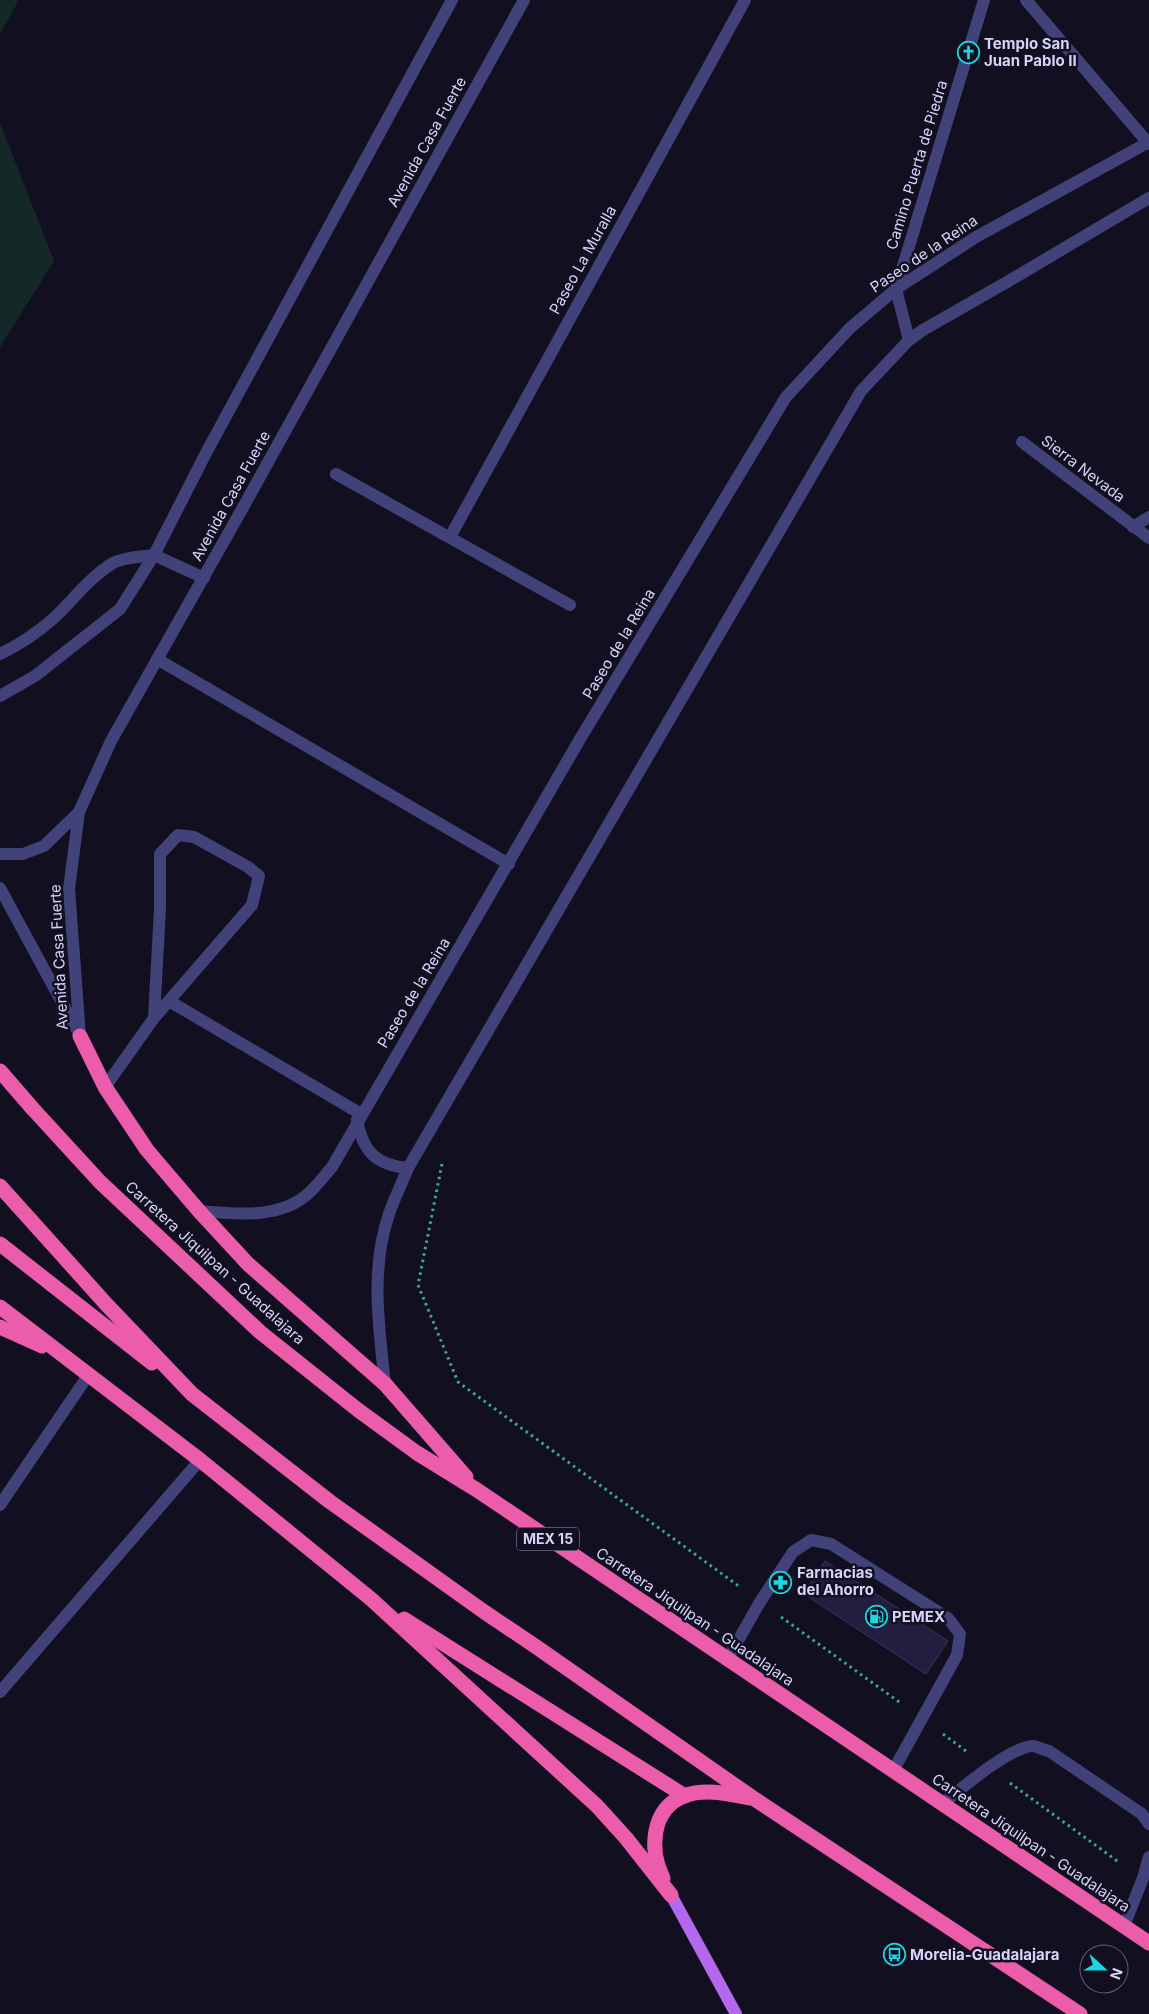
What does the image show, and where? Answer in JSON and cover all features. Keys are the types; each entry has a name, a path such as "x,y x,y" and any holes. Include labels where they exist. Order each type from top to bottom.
{"highway":[{"path":"80,1036 105,1087 147,1150 200,1211 248,1264 385,1384 477,1490"},
{"name":"Carretera Jiquilpan - Guadalajara","path":"0,1071 100,1182 260,1332 358,1410 417,1453 477,1490 1149,1943"},
{"path":"0,1186 107,1305 192,1394"},
{"path":"0,1244 337,1507 483,1611 753,1798 1080,2014"},
{"path":"0,1307 200,1460 371,1599 596,1806 626,1838 671,1895"},
{"path":"0,1327 70,1360"},
{"path":"371,1599 685,1796"},
{"path":"671,1895 659,1871 654,1838 657,1822 672,1803 685,1796 701,1793 721,1793 753,1798"}],"main road":[{"path":"671,1895 736,2014"}],"street":[{"path":"0,696 35,676 120,609 154,555 210,445 452,0"},
{"name":"Avenida Casa Fuerte","path":"80,1036 69,889 79,812 110,741 204,578 524,0"},
{"name":"Paseo La Muralla","path":"450,537 745,0"},
{"name":"Camino Puerta de Piedra","path":"896,289 984,0"},
{"path":"1026,0 1149,143"},
{"name":"Paseo de la Reina","path":"200,1211 247,1214 288,1207 310,1192 332,1167 580,739 786,396 850,328 896,289 976,237 1149,143"},
{"path":"385,1384 378,1320 380,1250 389,1215 408,1168 862,392 909,340 922,330 1149,198"},
{"path":"896,289 909,340"},
{"name":"Sierra Nevada","path":"1022,442 1149,538"},
{"path":"336,474 570,605"},
{"path":"1133,526 1149,517"},
{"path":"0,654 16,647 53,619 95,576 114,563 129,558 154,555 204,578"},
{"path":"157,659 509,864"},
{"path":"0,854 23,854 44,846 79,812"},
{"path":"105,1087 154,1018 252,905 259,876 248,867 194,837 178,835 160,854 160,909 154,1018"},
{"path":"0,888 80,1036"},
{"path":"169,1001 359,1118 360,1136 367,1150 379,1160 393,1166 408,1168"},
{"path":"0,1506 89,1374"},
{"path":"0,1692 200,1460"},
{"path":"727,1660 760,1602 794,1552 810,1540 831,1544 948,1618 960,1634 957,1655 893,1771"},
{"path":"942,1804 989,1768 1019,1750 1034,1746 1049,1751 1142,1814 1149,1824"},
{"path":"1124,1926 1143,1878 1149,1857"}],"path":[{"path":"446,1157 441,1166 418,1285 458,1382 1143,1878"}],"green space":[{"path":"0,0 19,0 0,34"},
{"path":"0,123 54,261 0,347"}],"building":[{"name":"PEMEX","path":"825,1561 948,1641 926,1674 804,1594"}],"place":[{"name":"Templo San Juan Pablo II","path":"968,53"},
{"name":"Farmacias del Ahorro","path":"781,1582"},
{"name":"PEMEX","path":"876,1617"},
{"name":"Morelia-Guadalajara","path":"894,1955"}]}
